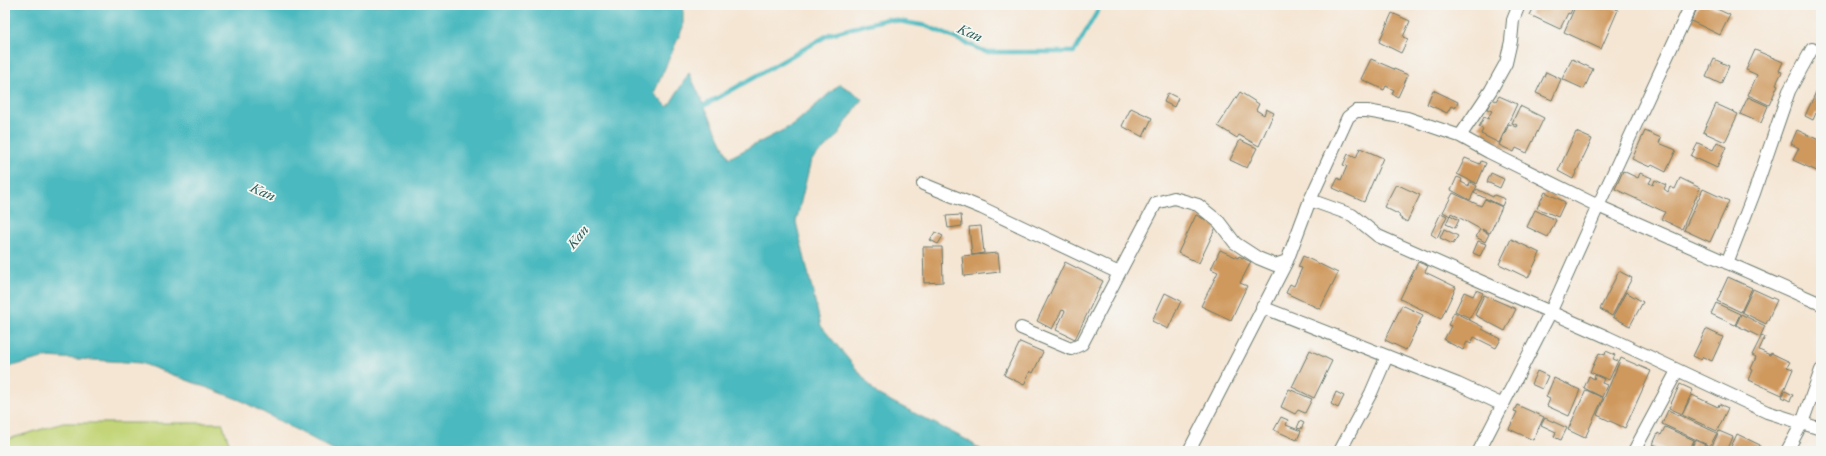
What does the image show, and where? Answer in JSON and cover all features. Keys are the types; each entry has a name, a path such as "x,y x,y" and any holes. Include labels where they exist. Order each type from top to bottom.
{"street":[{"path":"1460,136 1491,90 1506,63 1512,41 1512,20 1518,5"},
{"path":"1479,451 1550,313 1691,5"},
{"path":"1727,263 1754,193 1789,91 1812,49"},
{"path":"1189,451 1287,261 1310,200 1348,117 1356,111 1367,111 1407,118 1460,136 1598,206 1821,304"},
{"path":"923,184 982,208 1119,273"},
{"path":"1021,328 1071,349 1082,344 1156,203 1174,198 1198,205 1219,222 1235,243 1258,258 1276,265 1287,261"},
{"path":"1310,200 1352,214 1378,236 1767,412 1821,429"},
{"path":"1262,307 1458,384 1503,405"},
{"path":"1340,451 1371,393 1387,356"},
{"path":"1787,451 1802,423 1821,370"},
{"path":"1634,451 1677,371"}],"green space":[{"path":"63,423 222,423 232,451 5,451 5,440"}],"water":[{"path":"5,5 683,5 683,27 654,93 668,107 689,73 729,158 793,125 840,84 862,99 835,139 811,160 796,222 821,326 877,394 967,440 983,451 336,451 240,400 141,363 46,357 5,368"}],"building":[{"path":"1535,5 1542,7 1543,5 1574,5 1560,29 1530,15"},
{"path":"1576,5 1607,5 1618,10 1601,49 1564,32"},
{"path":"1699,5 1708,5 1730,15 1720,35 1691,21"},
{"path":"1392,13 1410,21 1403,37 1408,39 1401,53 1379,42"},
{"path":"1755,50 1783,62 1779,71 1782,72 1776,84 1778,85 1769,105 1748,95 1757,75 1746,70"},
{"path":"1371,59 1408,75 1398,97 1392,94 1394,90 1386,86 1384,90 1361,79"},
{"path":"1572,59 1593,69 1584,89 1562,79"},
{"path":"1714,59 1729,66 1721,84 1706,77"},
{"path":"1546,72 1561,79 1552,100 1536,93"},
{"path":"1821,81 1821,115 1816,113 1813,120 1805,116"},
{"path":"1433,90 1458,102 1455,108 1451,106 1447,113 1427,104"},
{"path":"1240,92 1259,104 1256,110 1264,115 1266,109 1274,113 1259,146 1239,135 1237,138 1218,126"},
{"path":"1168,93 1178,98 1174,107 1164,102"},
{"path":"1499,96 1517,104 1499,143 1481,134 1483,129 1479,127 1484,117 1488,119 1492,111 1487,109 1492,99 1496,101"},
{"path":"1748,97 1768,106 1761,123 1740,114"},
{"path":"1716,104 1738,114 1725,142 1703,132"},
{"path":"1520,106 1544,118 1527,153 1516,148 1514,152 1499,145 1509,124 1516,127 1517,125 1512,123"},
{"path":"1131,108 1152,118 1143,137 1122,126"},
{"path":"1797,130 1821,141 1821,173 1793,160 1799,148 1791,144"},
{"path":"1645,131 1661,138 1659,143 1676,150 1666,172 1652,165 1650,167 1632,159"},
{"path":"1576,132 1592,139 1573,179 1558,171"},
{"path":"1240,140 1257,148 1247,168 1230,160"},
{"path":"1717,142 1726,147 1717,168 1691,156 1698,143 1713,150"},
{"path":"1360,148 1383,158 1364,202 1333,188 1338,178 1341,180 1347,166 1343,165 1348,154 1356,158"},
{"path":"1465,158 1480,164 1481,161 1486,163 1477,184 1457,174"},
{"path":"1623,171 1638,178 1640,173 1652,178 1649,183 1653,185 1655,180 1666,185 1664,189 1668,192 1670,187 1675,189 1680,178 1700,188 1682,229 1661,219 1665,212 1615,189"},
{"path":"1491,173 1504,179 1500,188 1487,182"},
{"path":"1457,177 1462,179 1461,182 1469,186 1470,182 1477,186 1470,200 1451,190"},
{"path":"1396,184 1420,195 1407,222 1399,217 1400,215 1384,207"},
{"path":"1477,189 1493,197 1494,195 1505,199 1502,206 1474,193"},
{"path":"1703,189 1729,201 1710,242 1684,230"},
{"path":"1545,192 1565,202 1558,217 1537,208"},
{"path":"1453,193 1481,206 1485,199 1502,207 1490,233 1482,229 1489,234 1485,242 1476,237 1480,229 1451,213 1450,216 1443,212"},
{"path":"1535,210 1556,220 1548,237 1527,227"},
{"path":"1441,213 1447,216 1437,238 1431,234"},
{"path":"961,215 962,226 948,228 946,216"},
{"path":"1196,215 1217,225 1199,263 1178,253"},
{"path":"1450,215 1459,220 1455,228 1446,224"},
{"path":"981,226 984,253 972,255 969,227"},
{"path":"1444,229 1458,236 1453,244 1440,238"},
{"path":"935,232 943,236 938,244 930,240"},
{"path":"1511,239 1540,253 1528,278 1499,264"},
{"path":"1478,241 1486,244 1480,256 1473,253"},
{"path":"923,247 942,247 943,282 924,283"},
{"path":"1220,250 1238,258 1239,256 1251,262 1240,283 1247,286 1231,320 1201,306 1218,272 1211,269"},
{"path":"998,253 1000,272 964,276 962,256"},
{"path":"1303,256 1338,273 1320,309 1286,293 1290,284 1294,286 1302,268 1298,267"},
{"path":"1065,262 1103,281 1075,339 1056,330 1065,311 1062,310 1052,329 1037,321"},
{"path":"1418,262 1428,266 1425,272 1456,287 1441,319 1400,299"},
{"path":"1619,271 1632,278 1612,316 1600,309"},
{"path":"1728,277 1752,288 1741,312 1717,301"},
{"path":"1753,289 1777,300 1766,324 1742,312"},
{"path":"1476,290 1483,293 1470,318 1455,311 1464,292 1473,296"},
{"path":"1626,292 1643,302 1630,326 1613,317"},
{"path":"1165,293 1181,301 1168,329 1152,321"},
{"path":"1484,295 1516,309 1505,331 1475,315"},
{"path":"1716,303 1740,314 1735,325 1711,314"},
{"path":"1402,305 1423,315 1406,350 1385,340"},
{"path":"1454,312 1483,327 1482,329 1501,339 1496,348 1474,337 1471,344 1467,342 1463,350 1444,340 1451,326 1448,325"},
{"path":"1741,314 1765,326 1760,337 1736,325"},
{"path":"1706,329 1723,337 1712,361 1703,357 1701,360 1693,356"},
{"path":"1762,335 1765,337 1759,350 1770,355 1771,353 1790,362 1787,367 1793,369 1782,395 1749,380 1753,370 1751,369 1756,357 1752,355"},
{"path":"1020,342 1043,352 1033,373 1030,371 1024,385 1004,375"},
{"path":"1310,350 1332,361 1314,398 1292,387"},
{"path":"1606,351 1615,355 1613,359 1618,361 1609,380 1590,372 1599,353 1605,355"},
{"path":"1621,358 1651,371 1625,428 1597,415"},
{"path":"1537,371 1548,376 1542,389 1531,384"},
{"path":"1595,375 1604,379 1602,383 1607,385 1602,397 1584,388 1589,376 1594,379"},
{"path":"1554,378 1580,390 1569,416 1547,406 1550,399 1546,397"},
{"path":"1680,384 1693,390 1682,414 1669,408"},
{"path":"1289,389 1312,399 1305,413 1298,410 1295,414 1281,407"},
{"path":"1586,390 1603,398 1585,438 1568,430"},
{"path":"1785,391 1793,395 1790,401 1782,397"},
{"path":"1336,392 1344,396 1338,408 1331,404"},
{"path":"1692,395 1718,407 1719,404 1728,408 1717,431 1682,415"},
{"path":"1517,405 1544,417 1533,440 1509,429 1517,412 1514,411"},
{"path":"1668,410 1717,433 1710,446 1662,424"},
{"path":"1281,417 1288,420 1286,425 1301,431 1297,440 1274,430"},
{"path":"1545,418 1567,428 1561,440 1554,437 1556,432 1541,425"},
{"path":"1300,421 1304,423 1301,429 1297,428"},
{"path":"1665,427 1694,440 1689,451 1668,451 1653,444 1658,433 1661,435"},
{"path":"1719,431 1733,437 1727,451 1723,451 1712,446"},
{"path":"1737,434 1760,445 1758,451 1729,451"},
{"path":"1695,440 1710,447 1708,451 1692,451"},
{"path":"1652,445 1665,451 1649,451"}],"waterway":[{"name":"Kan","path":"700,108 830,34 887,19 927,26 986,52 1074,52 1101,5"}]}
